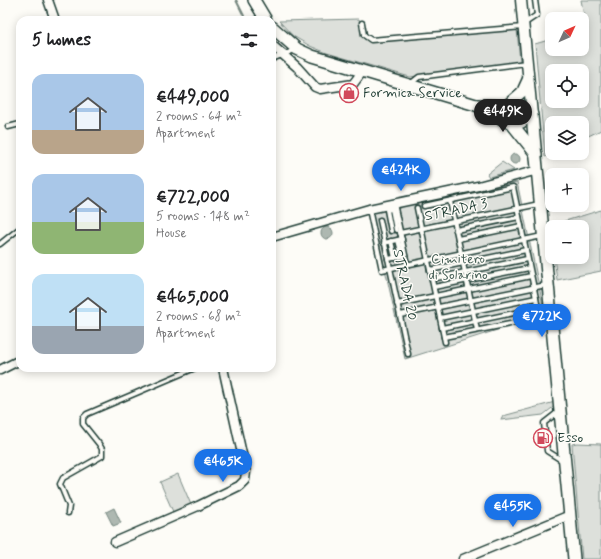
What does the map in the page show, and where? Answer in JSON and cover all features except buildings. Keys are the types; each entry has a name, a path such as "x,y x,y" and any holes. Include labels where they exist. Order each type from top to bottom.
{"main road":[{"path":"254,0 260,16"},
{"path":"276,31 297,49 312,56 476,105 512,124 536,154"},
{"path":"476,105 506,106 532,114 574,559"}],"street":[{"path":"48,0 54,16"},
{"path":"512,124 521,124 532,114 521,0"},
{"path":"276,49 315,87 320,89 353,84 362,72"},
{"path":"506,106 522,92 528,79"},
{"path":"276,236 369,209 478,186 538,170"},
{"path":"0,370 16,362"},
{"path":"115,542 240,486 245,480 246,472 223,372"},
{"path":"463,559 570,515"}],"lane":[{"path":"362,23 364,35 371,40 523,25 537,15 535,0"},
{"path":"276,58 284,56 297,49"},
{"path":"408,85 419,77 526,63"},
{"path":"8,127 16,125"},
{"path":"417,208 445,340 477,330 510,324 538,314 513,187 424,206"},
{"path":"450,201 477,330"},
{"name":"STRADA 3","path":"382,233 454,222 541,204"},
{"path":"369,209 382,270 544,236"},
{"path":"397,231 391,209 403,256 407,264"},
{"path":"456,230 519,217"},
{"name":"STRADA 20","path":"380,220 408,354"},
{"path":"458,239 521,226"},
{"path":"0,244 16,231"},
{"path":"384,243 400,240"},
{"path":"391,241 395,258"},
{"path":"430,270 526,250"},
{"path":"388,259 403,256"},
{"path":"432,279 528,259"},
{"path":"434,288 529,268"},
{"path":"397,304 531,276"},
{"path":"400,315 548,285"},
{"path":"440,318 536,298"},
{"path":"442,328 538,308"},
{"path":"68,513 69,506 60,484 63,478 102,456 102,449 83,424 83,418 87,414 186,372"},
{"path":"560,410 544,423 547,451 565,463"}],"green space":[{"path":"581,0 601,0 601,130 589,136 589,116 545,116 545,157 535,44 545,41 545,56 589,56 589,12 583,12"},
{"path":"359,19 364,39 375,42 517,30 520,62 410,77 327,53 310,46 293,36 279,21"},
{"path":"502,162 514,170 489,177 487,174"},
{"name":"Cimitero di Solarino","path":"517,182 545,315 405,359 372,211"},
{"path":"601,210 601,271 557,280 555,264 589,264 589,220 568,220"},
{"path":"555,402 556,405 543,415 501,420 503,416"},
{"path":"572,444 601,444 601,559 582,559"},
{"path":"178,474 192,507 174,514 160,482"}],"shaded area":[{"path":"513,154 517,154 519,155 519,163 513,164 510,161 510,157"},
{"path":"325,227 329,227 333,233 329,239 325,239 321,235 321,231"},
{"path":"114,508 121,523 113,526 106,512"}],"waterway":[{"path":"236,0 244,16"}],"place":[{"name":"Formica Service","path":"349,93"},
{"name":"Esso","path":"543,438"}]}
